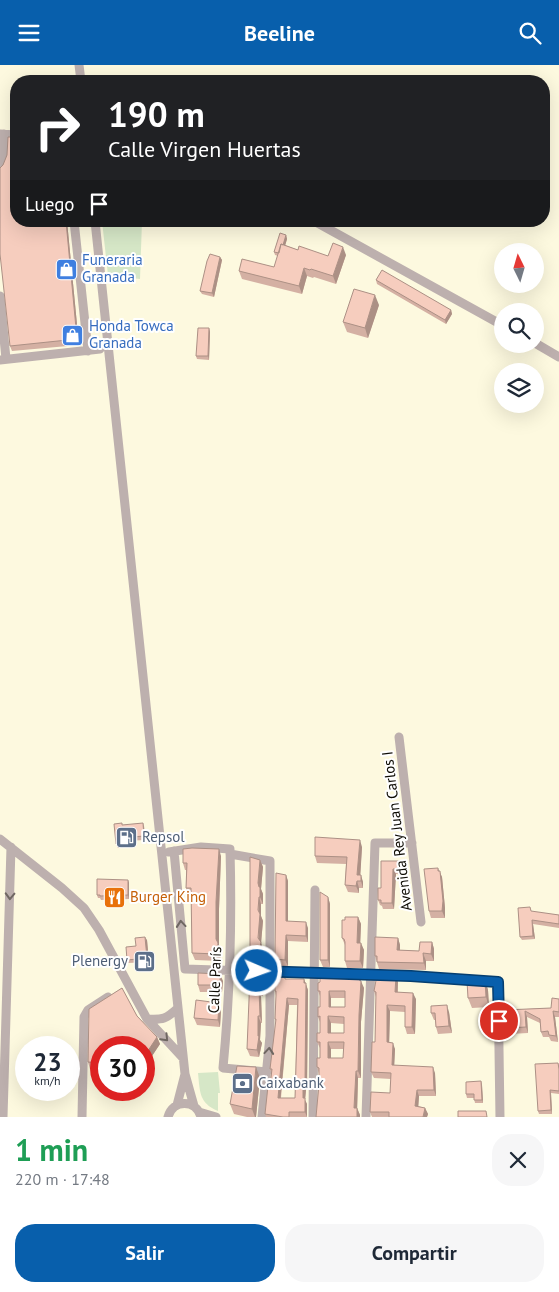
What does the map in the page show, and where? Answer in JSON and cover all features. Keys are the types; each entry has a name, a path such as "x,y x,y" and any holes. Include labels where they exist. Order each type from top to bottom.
{"street":[{"path":"0,166 3,153 2,134"},
{"path":"75,227 88,351"},
{"path":"96,227 183,1058 185,1074 198,1111"},
{"path":"325,227 494,321"},
{"path":"0,296 3,360 100,349"},
{"path":"544,348 559,357"},
{"name":"Avenida Rey Juan Carlos I","path":"399,737 421,922"},
{"path":"0,839 84,908 99,930 147,1019 183,1058"},
{"path":"366,1117 375,843 412,843"},
{"path":"3,1117 12,847"},
{"path":"161,853 202,847 230,851 270,861 270,1037 262,1117"},
{"path":"174,851 185,969 370,975 498,982 500,1117"},
{"name":"Calle París","path":"230,851 230,971 223,1068 267,1072"},
{"path":"164,879 177,878"},
{"path":"313,1117 315,890"},
{"path":"82,1117 84,1017 88,1010 128,985"},
{"path":"147,1019 159,1020 167,1018 178,1008"},
{"path":"177,1105 185,1074"},
{"path":"165,1116 177,1105 188,1103 198,1111 216,1117"}],"green space":[{"path":"103,227 142,227 140,279 108,275"},
{"path":"218,1072 220,1093 218,1093 218,1111 204,1100 200,1091 198,1073"}],"building":[{"path":"8,137 10,137 10,227 67,227 77,339 10,346 0,254 0,168 7,155"},
{"path":"280,233 286,235 279,253 274,252"},
{"path":"333,243 343,247 333,276 304,268 299,286 239,271 242,259 274,267 281,244 298,250 299,246 328,256"},
{"path":"210,254 220,257 212,293 200,291"},
{"path":"382,270 451,310 445,320 376,280"},
{"path":"354,289 375,295 365,328 343,322"},
{"path":"198,328 209,328 208,356 196,356"},
{"path":"122,823 122,825 143,823 144,836 123,838 124,843 116,844 114,824"},
{"path":"315,837 360,840 357,875 361,875 361,881 357,881 356,886 345,885 347,857 315,856"},
{"path":"183,849 219,849 216,902 217,954 192,953 191,888 186,888 187,863 183,863"},
{"path":"250,857 260,860 258,938 261,942 259,956 250,956"},
{"path":"381,861 406,861 406,869 393,869 392,903 381,903 381,900 378,900 378,888 381,888"},
{"path":"438,868 438,871 440,871 443,901 442,911 429,911 424,869"},
{"path":"276,873 286,875 286,921 306,922 306,936 286,935 285,960 276,959 275,955"},
{"path":"97,879 128,880 128,895 97,895"},
{"path":"320,892 328,897 328,960 320,960"},
{"path":"530,907 531,911 559,915 559,924 532,920 533,936 520,937 518,908"},
{"path":"345,917 358,917 357,943 361,943 360,961 345,961 342,920 345,920"},
{"path":"145,937 147,958 127,960 126,947 136,946 135,938"},
{"path":"375,937 398,938 397,950 419,951 420,942 432,942 431,954 423,953 424,963 377,962 377,956 375,956"},
{"path":"198,973 220,974 220,985 198,985"},
{"path":"250,975 259,975 260,979 260,1016 258,1016 259,1036 257,1050 247,1049"},
{"path":"333,975 356,976 361,981 358,1071 356,1071 354,1108 357,1108 357,1117 316,1117 319,1084 317,1058 320,1058 320,1042 317,1042 317,1033 320,1033 318,1007 320,1007 320,991 318,991 318,983 320,978 333,978","holes":["329,991 345,991 345,1007 329,1007","328,1016 344,1017 344,1033 328,1033","328,1042 344,1042 343,1058 328,1058"]},
{"path":"377,975 396,976 395,992 413,993 412,1027 405,1027 405,1006 387,1005 387,1042 393,1043 392,1065 433,1067 434,1090 417,1090 415,1106 425,1108 423,1117 389,1117 389,1112 370,1112 371,1092 390,1093 391,1073 371,1072 372,1042 375,1042 376,992 374,991"},
{"path":"276,977 285,977 285,979 304,979 304,983 306,983 305,1084 303,1084 305,1112 289,1112 289,1117 265,1114 272,1069 270,1069 276,1019","holes":["287,998 298,999 295,1098 278,1098"]},
{"path":"485,980 486,997 468,998 467,981"},
{"path":"122,988 137,1016 157,1037 155,1040 155,1036 90,1036 90,1062 88,1062 89,1009"},
{"path":"552,998 559,999 559,1012 553,1011 556,1036 549,1035 548,1031 541,1032 540,1019 525,1011 526,1027 508,1028 506,1025 505,1010 551,1008"},
{"path":"196,1000 219,1003 218,1020 194,1018"},
{"path":"447,1005 449,1026 436,1027 435,1013 431,1013 431,1006"},
{"path":"558,1063 559,1091 550,1090 551,1110 538,1111 535,1064"},
{"path":"237,1066 256,1067 252,1109 230,1104"},
{"path":"481,1081 482,1100 474,1100 474,1094 466,1094 466,1082"},
{"path":"458,1111 486,1111 487,1117 458,1117"}],"place":[{"name":"Funeraria Granada","path":"66,269"},
{"name":"Honda Towca Granada","path":"73,335"},
{"name":"Repsol","path":"126,837"},
{"name":"Burger King","path":"114,897"},
{"name":"Plenergy","path":"144,961"},
{"name":"Caixabank","path":"242,1083"}],"route":[{"path":"257,971 411,976 498,982 499,1021"}]}
